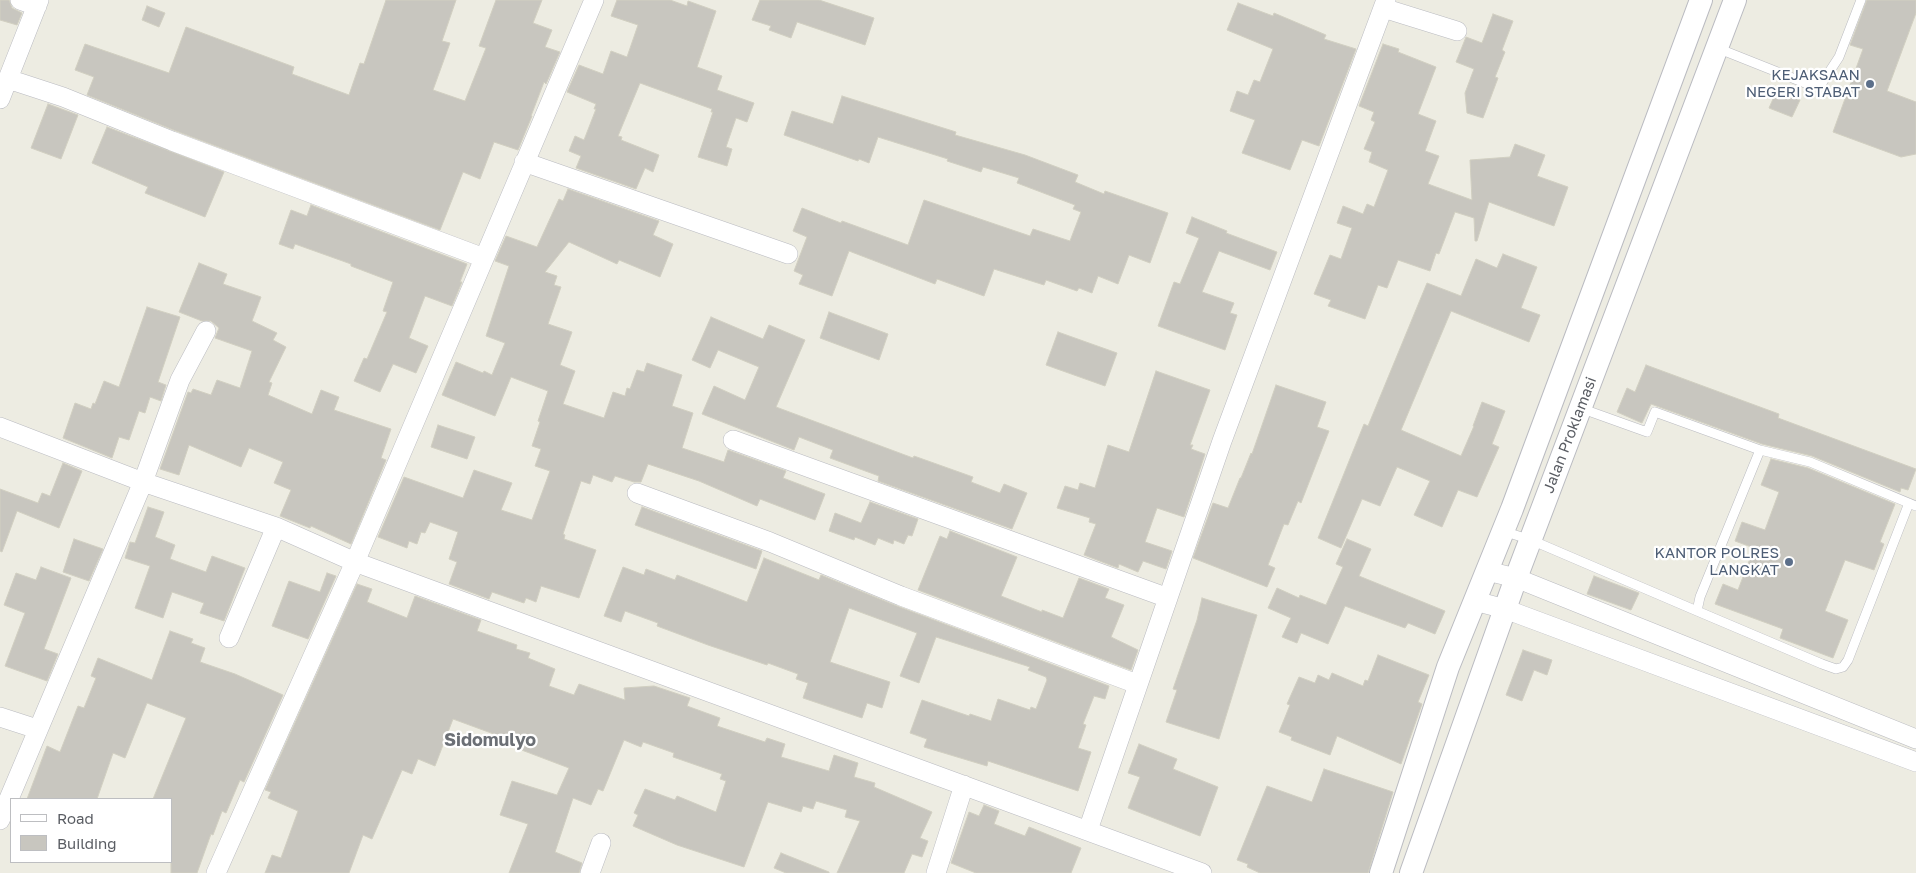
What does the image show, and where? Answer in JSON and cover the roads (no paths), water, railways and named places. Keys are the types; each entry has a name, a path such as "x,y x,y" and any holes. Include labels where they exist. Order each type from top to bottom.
{"street":[{"path":"216,873 355,562 594,0"},
{"name":"Jalan Proklamasi","path":"1381,873 1448,667 1503,531 1701,0"},
{"name":"Jalan Proklamasi","path":"1411,873 1516,578 1735,0"},
{"path":"0,99 32,2"},
{"path":"1088,830 1222,441 1384,4 1457,31"},
{"path":"8,79 63,97 182,145 484,258"},
{"path":"524,162 788,254"},
{"path":"0,820 143,482 180,380 206,331"},
{"path":"0,427 143,482 276,527 355,562 1202,873"},
{"path":"733,440 1168,598"},
{"path":"637,493 770,542 901,596 1137,684"},
{"path":"229,638 276,527"},
{"path":"1487,571 1516,578 1916,739"},
{"path":"1475,602 1505,610 1916,762"},
{"path":"0,717 38,729"},
{"path":"936,873 964,785"},
{"path":"590,873 601,843"}],"lane":[{"path":"1717,48 1805,83 1822,83 1839,57 1861,0"},
{"path":"1503,531 1531,540 1822,664 1836,669 1843,667 1848,660 1912,504 1810,462 1760,450 1655,412 1647,432 1580,408"},
{"path":"1697,611 1700,597 1760,450"}],"place":[{"name":"KEJAKSAAN NEGERI STABAT","path":"1870,84"},
{"name":"KANTOR POLRES LANGKAT","path":"1789,562"}],"district":[{"name":"Sidomulyo","path":"490,740"}]}
